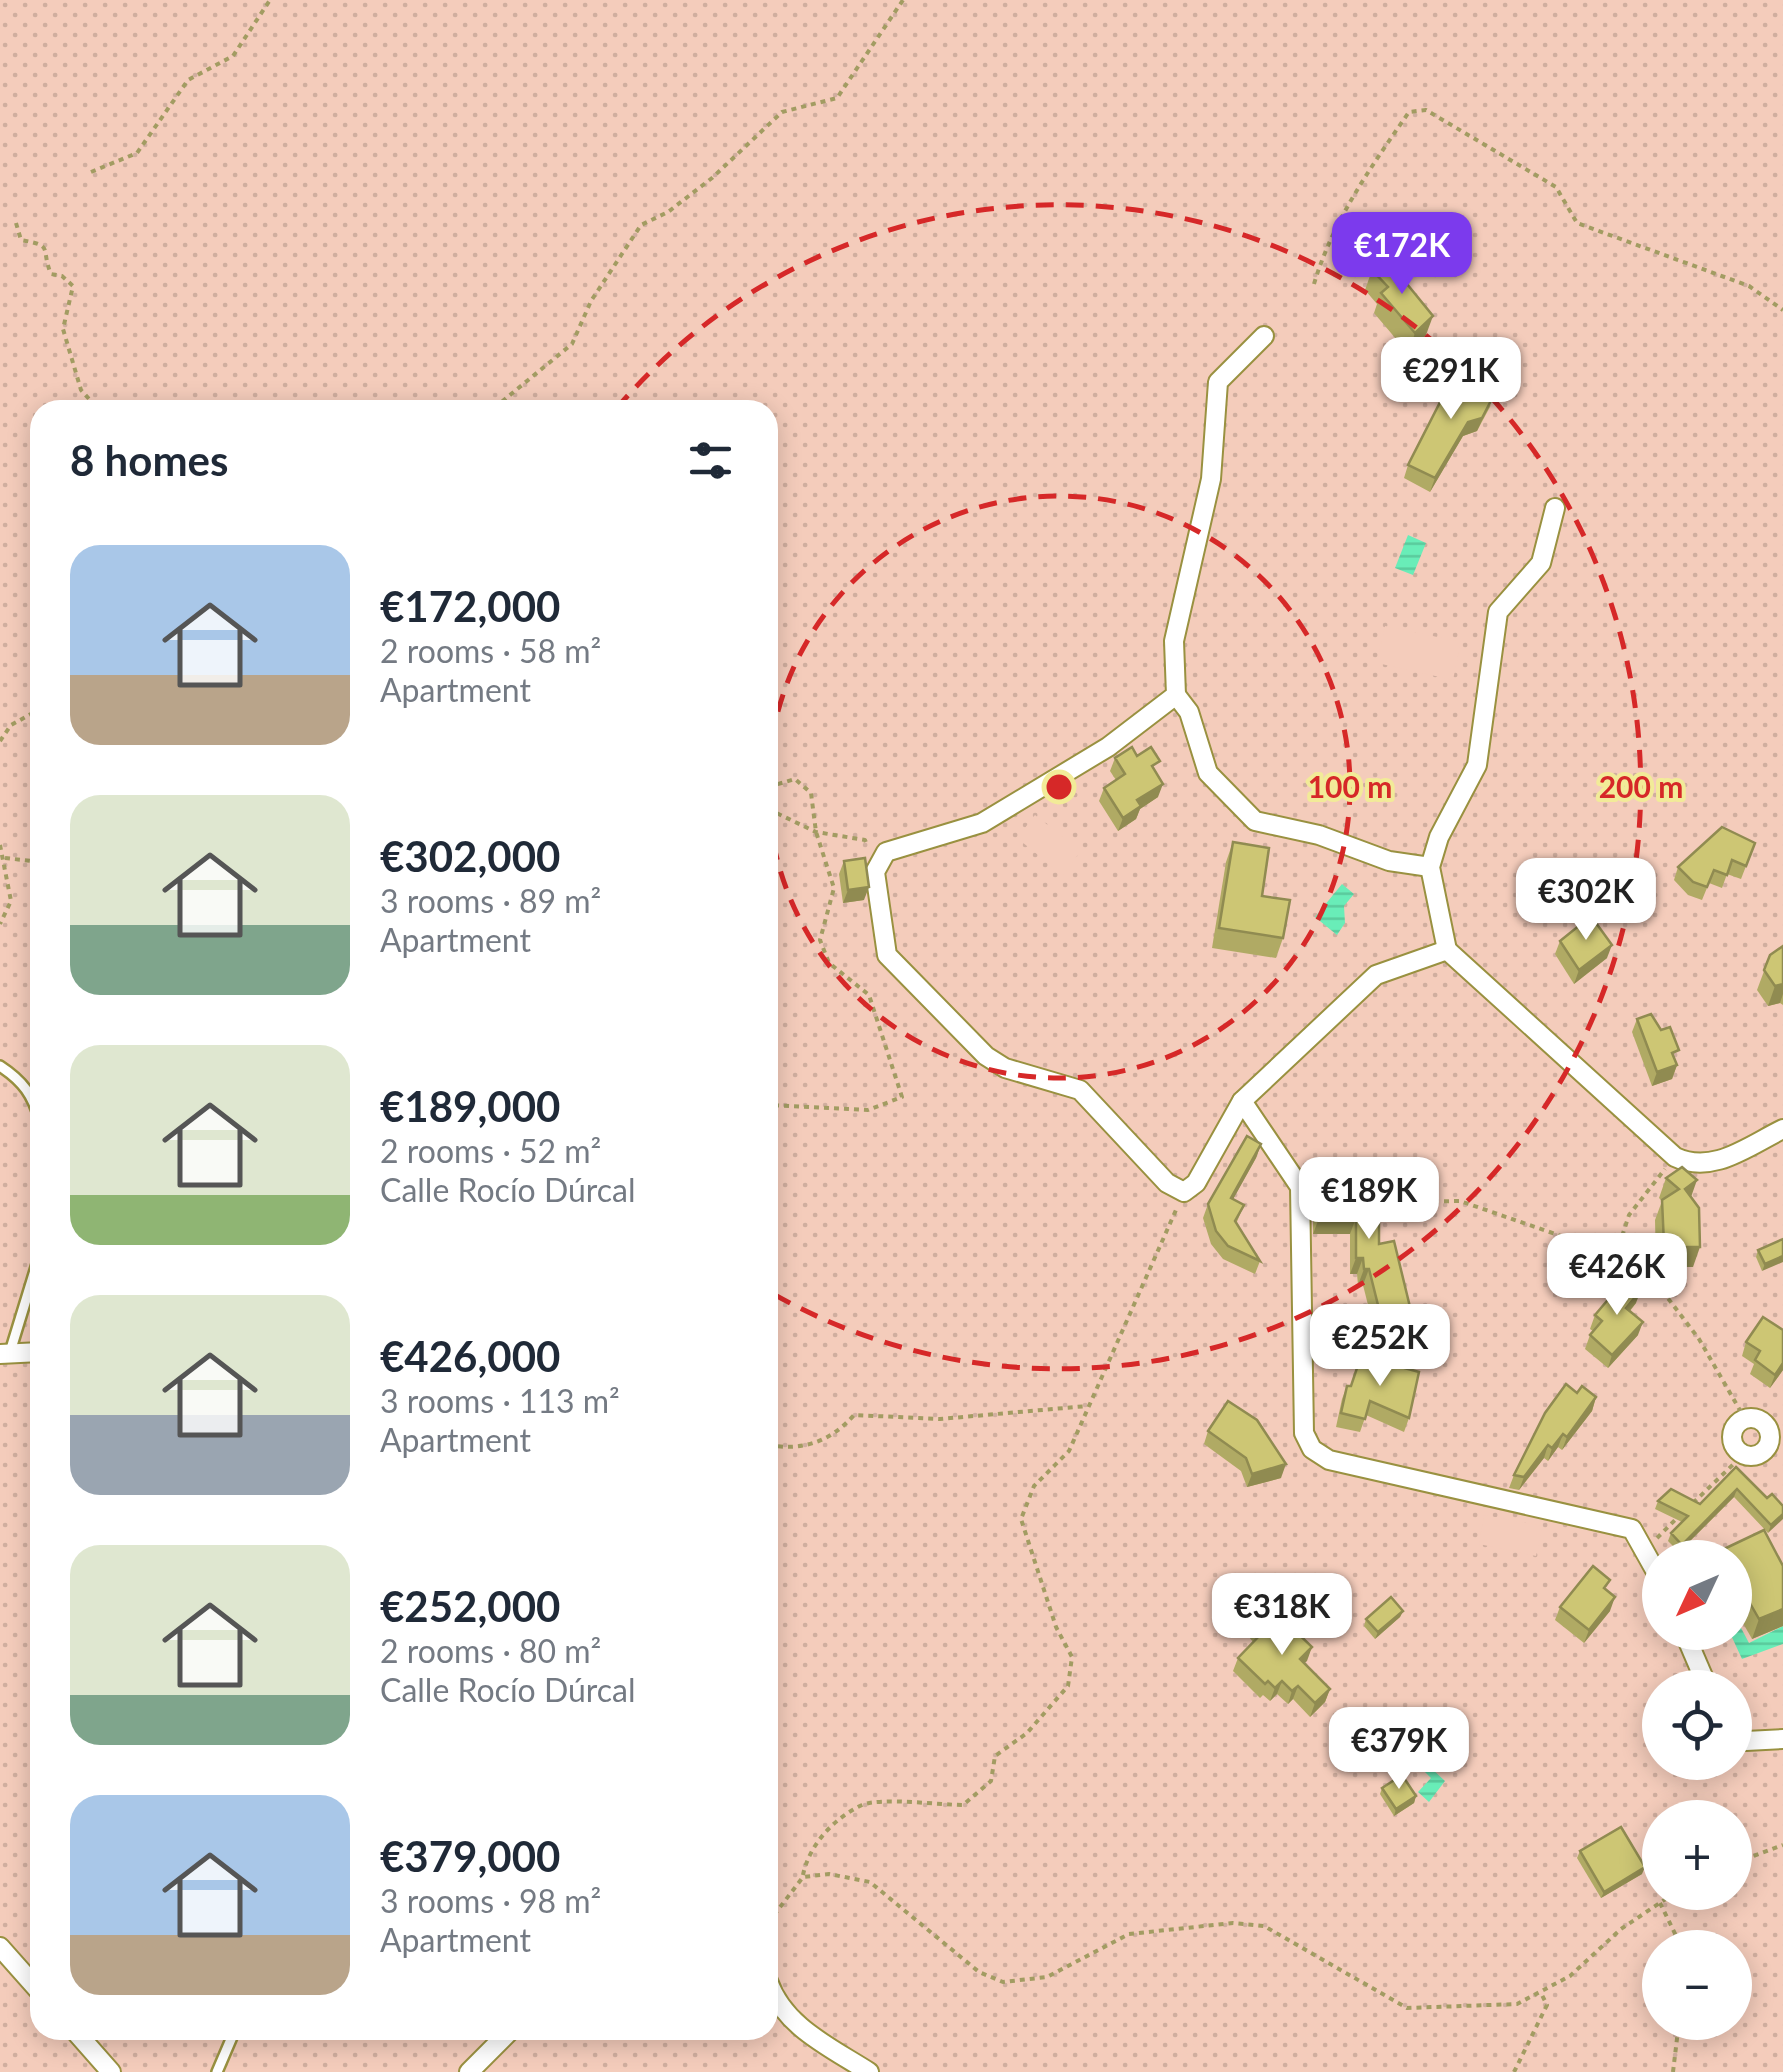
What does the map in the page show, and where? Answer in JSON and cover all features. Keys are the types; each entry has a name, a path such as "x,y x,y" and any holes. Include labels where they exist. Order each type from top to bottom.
{"street":[{"path":"1264,336 1218,382 1212,479 1174,641 1176,695 1189,712 1208,773 1255,821 1319,835 1389,862 1430,867"},
{"path":"1555,508 1541,563 1498,612 1477,765 1439,837 1430,867 1447,950 1675,1157 1694,1166 1712,1164 1783,1129"},
{"path":"1176,695 1108,747 982,823 886,852 875,872 886,955 986,1056 1005,1068 1080,1090 1166,1183 1184,1192 1196,1183 1242,1101 1376,974 1447,950"},
{"path":"1242,1101 1300,1187 1304,1433 1312,1449 1329,1460 1612,1522 1632,1530 1642,1543"},
{"path":"5,1354 30,1353"},
{"path":"1766,1426 1783,1412"},
{"path":"1745,1419 1766,1426 1768,1446 1757,1455 1744,1454 1732,1437 1745,1419"},
{"path":"1752,1740 1783,1739"},
{"path":"0,1948 30,1981"},
{"path":"778,2003 794,2023 869,2072"},
{"path":"83,2040 111,2072"},
{"path":"469,2072 501,2040"}],"lane":[{"path":"0,1066 18,1078 30,1093"},
{"path":"5,1354 30,1283"},
{"path":"217,2072 231,2040"}],"path":[{"path":"91,172 136,153 188,80 233,56 270,0"},
{"path":"504,400 572,344 592,301 641,225 668,212 712,178 782,112 837,98 904,0"},
{"path":"1314,284 1322,258 1363,178 1409,112 1426,110 1556,187 1577,223 1750,286 1783,310"},
{"path":"16,223 22,240 37,240 46,247 51,274 62,276 73,286 63,329 81,390 90,400"},
{"path":"0,741 11,725 30,715"},
{"path":"778,785 794,779 811,793 816,832 834,888 820,940 828,963 869,996 902,1098 868,1110 778,1106"},
{"path":"778,814 816,832 865,840 875,872"},
{"path":"0,845 11,901 0,924"},
{"path":"5,858 30,861"},
{"path":"1616,1254 1629,1215 1675,1157"},
{"path":"778,1910 803,1876 807,1858 826,1831 864,1804 963,1805 991,1781 995,1756 1027,1733 1068,1686 1072,1658 1056,1627 1021,1519 1034,1486 1069,1450 1184,1192"},
{"path":"1394,1202 1460,1201 1616,1254 1654,1280 1699,1339 1745,1419"},
{"path":"778,1447 791,1449 835,1436 854,1416 940,1419 1086,1406"},
{"path":"1654,1540 1744,1454"},
{"path":"1752,1857 1783,1845"},
{"path":"803,1876 829,1874 870,1882 979,1972 1003,1982 1047,1977 1129,1934 1233,1922 1264,1926 1406,2008 1517,2004 1570,1976 1621,1929 1650,1910"},
{"path":"1514,2072 1547,2005 1541,1992"},
{"path":"1673,2072 1677,2040"}],"shaded area":[{"path":"0,0 1783,0 1783,2072 0,2072"},
{"path":"1408,535 1426,543 1413,575 1395,568"},
{"path":"1385,626 1461,642 1453,680 1377,663"},
{"path":"1035,815 1081,851 1063,875 1017,838"},
{"path":"1342,884 1354,894 1344,906 1345,923 1337,935 1315,917"},
{"path":"1484,1515 1542,1526 1536,1556 1479,1544"},
{"path":"1783,1626 1783,1644 1742,1659 1738,1650 1752,1650 1752,1642"},
{"path":"1428,1756 1436,1764 1432,1769 1445,1781 1429,1802 1418,1792 1431,1778 1419,1766"}],"building":[{"path":"1385,257 1433,316 1415,333 1381,293 1388,287 1372,270"},
{"path":"1456,371 1496,391 1482,418 1468,422 1435,478 1408,465"},
{"path":"1132,747 1137,756 1151,747 1160,761 1152,766 1163,784 1137,800 1141,806 1123,818 1104,788 1125,774 1115,758"},
{"path":"1722,827 1755,843 1746,866 1732,860 1727,875 1714,870 1707,887 1693,882 1678,867"},
{"path":"1233,842 1269,848 1262,896 1290,900 1283,938 1219,928"},
{"path":"865,858 869,887 848,890 844,861"},
{"path":"1603,873 1622,874 1620,899 1597,897"},
{"path":"1591,916 1612,945 1579,970 1560,941"},
{"path":"1783,946 1783,984 1775,986 1764,970 1770,955"},
{"path":"1651,1014 1661,1030 1670,1027 1679,1050 1672,1053 1677,1065 1657,1072 1637,1019"},
{"path":"1247,1136 1261,1144 1231,1198 1244,1205 1235,1221 1260,1261 1228,1246 1216,1231 1208,1204"},
{"path":"1682,1167 1697,1180 1685,1189 1699,1208 1700,1247 1664,1244 1662,1200 1679,1189 1666,1178"},
{"path":"1319,1189 1379,1189 1379,1244 1394,1241 1410,1307 1380,1313 1369,1269 1364,1269 1363,1258 1356,1258 1356,1218 1319,1218"},
{"path":"1783,1239 1783,1256 1765,1264 1758,1250"},
{"path":"1627,1277 1641,1290 1626,1308 1643,1322 1612,1355 1590,1335 1602,1321 1595,1315"},
{"path":"1763,1317 1783,1330 1783,1363 1775,1375 1755,1360 1760,1351 1746,1342"},
{"path":"1361,1356 1419,1372 1409,1418 1370,1401 1365,1419 1341,1413 1347,1386 1351,1386"},
{"path":"1566,1384 1577,1393 1582,1386 1596,1397 1567,1437 1563,1434 1552,1448 1548,1445 1524,1477 1514,1475 1545,1413"},
{"path":"1228,1401 1257,1420 1286,1464 1252,1474 1246,1458 1208,1431"},
{"path":"1736,1467 1767,1498 1772,1494 1783,1506 1783,1514 1771,1525 1737,1489 1687,1540 1677,1540 1671,1533 1688,1516 1658,1501 1671,1489 1700,1504"},
{"path":"1764,1530 1783,1566 1783,1609 1759,1619 1752,1607 1752,1540 1743,1540"},
{"path":"1593,1566 1610,1580 1604,1588 1615,1597 1589,1630 1560,1607"},
{"path":"1391,1597 1403,1611 1378,1632 1366,1619"},
{"path":"1265,1613 1272,1621 1279,1615 1312,1647 1300,1659 1330,1689 1315,1703 1298,1686 1292,1691 1282,1681 1275,1688 1268,1681 1265,1684 1238,1658 1262,1633 1253,1624"},
{"path":"1402,1775 1416,1796 1396,1809 1382,1788"},
{"path":"1621,1827 1642,1862 1642,1869 1604,1892 1580,1851"}]}
